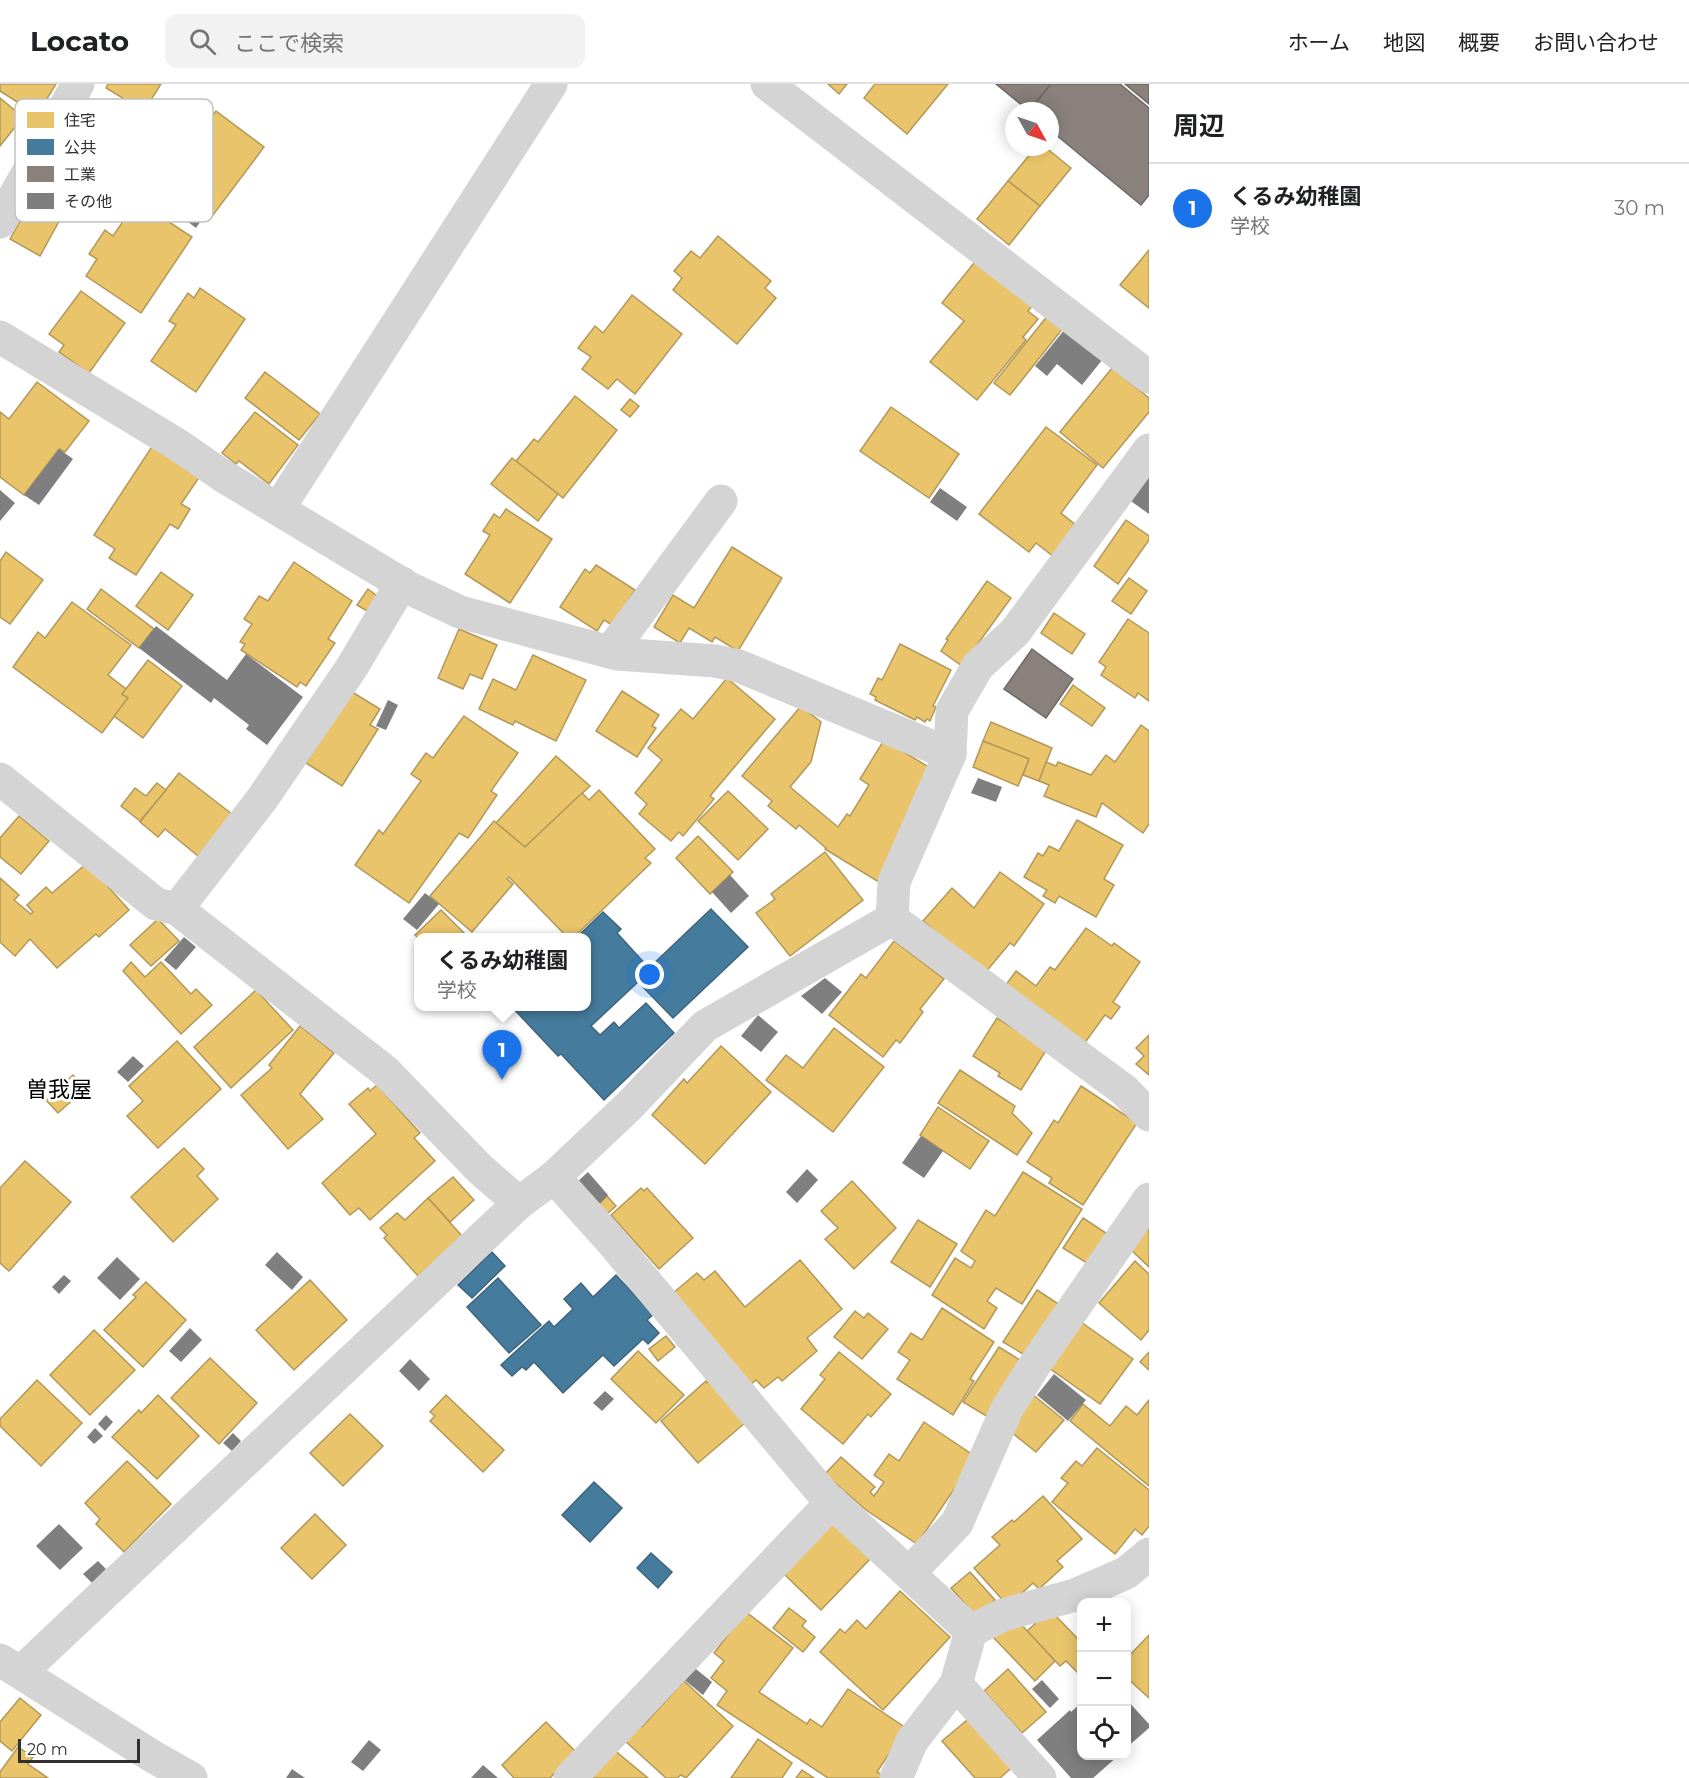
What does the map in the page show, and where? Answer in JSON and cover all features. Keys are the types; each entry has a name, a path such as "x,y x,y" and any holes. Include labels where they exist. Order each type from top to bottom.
{"street":[{"path":"70,99 78,84"},
{"path":"279,508 551,84"},
{"path":"767,84 1149,377"},
{"path":"0,222 15,195"},
{"path":"0,337 178,445 223,476 402,583 460,612 610,652 739,666 950,754"},
{"path":"892,918 894,882 950,754 952,711 978,666 1015,632 1149,450"},
{"path":"610,652 721,501"},
{"path":"177,909 262,799 352,667 402,583"},
{"path":"0,779 156,904 177,909 385,1071 480,1169 519,1203"},
{"path":"892,918 1124,1090 1149,1115"},
{"path":"191,1778 144,1767 11,1666 519,1203 554,1176 629,1106 705,1026 892,918"},
{"path":"554,1176 832,1502 971,1631"},
{"path":"909,1573 957,1522 1007,1409 1149,1199"},
{"path":"570,1778 832,1502"},
{"path":"896,1778 912,1742 956,1684 971,1631 1003,1615 1075,1595 1126,1573 1149,1554"},
{"path":"956,1684 1040,1778"}],"building: 住宅":[{"path":"0,84 56,84 47,99 15,101 0,91"},
{"path":"108,84 161,84 152,99 124,99 106,88"},
{"path":"828,84 847,84 839,94"},
{"path":"875,84 948,84 907,134 864,98"},
{"path":"0,98 15,110 15,127 0,146"},
{"path":"216,111 264,147 213,215 213,115"},
{"path":"1029,156 1056,156 1071,168 1040,206 1008,181"},
{"path":"1008,181 1040,206 1009,245 977,219"},
{"path":"20,222 59,222 40,256 10,239"},
{"path":"123,222 169,222 192,237 141,313 86,276 97,259 89,254 105,230 113,236"},
{"path":"718,236 771,281 765,288 776,298 737,344 673,290 682,278 674,271 691,251 700,258"},
{"path":"1149,250 1149,308 1120,285"},
{"path":"978,258 1034,304 1028,311 1038,319 1023,337 1026,340 977,400 930,362 964,321 942,303"},
{"path":"200,288 245,319 196,392 151,361 176,325 169,321 188,293 194,298"},
{"path":"81,291 125,323 89,373 59,352 64,345 49,334"},
{"path":"632,295 682,334 635,394 617,379 608,389 582,369 591,357 578,348 595,326 603,333"},
{"path":"1048,315 1064,327 1010,395 994,383"},
{"path":"1112,368 1149,398 1149,412 1103,468 1060,432"},
{"path":"265,372 320,414 299,440 245,398"},
{"path":"37,382 89,421 65,452 59,449 24,495 0,477 0,412 9,419"},
{"path":"575,396 617,430 563,498 516,461 534,439 538,442"},
{"path":"630,399 639,406 630,417 621,410"},
{"path":"891,407 959,454 929,498 860,451"},
{"path":"255,412 298,445 269,484 239,461 236,464 222,453"},
{"path":"1046,427 1097,465 1061,513 1077,526 1054,557 1036,543 1029,552 979,514"},
{"path":"153,445 200,476 181,504 190,509 178,529 170,524 136,575 109,558 115,549 94,535"},
{"path":"512,458 558,494 538,521 491,484"},
{"path":"506,509 552,539 510,603 465,574 490,535 483,531 494,514 500,518"},
{"path":"1126,520 1149,536 1149,540 1118,584 1094,566"},
{"path":"732,547 782,578 738,651 715,637 712,642 689,628 680,643 654,627 673,595 694,608"},
{"path":"6,552 43,580 10,624 0,617 0,561"},
{"path":"294,562 352,601 328,639 335,643 306,686 300,682 297,687 241,650 245,644 240,642 252,624 244,619 259,596 268,601"},
{"path":"596,565 635,590 612,625 604,620 597,631 560,607 585,569 590,573"},
{"path":"161,572 193,595 168,630 136,606"},
{"path":"1129,578 1147,591 1131,614 1112,601"},
{"path":"987,581 1011,598 962,666 941,651 948,640 946,639"},
{"path":"101,589 154,629 139,648 87,609"},
{"path":"368,589 377,596 367,611 357,605"},
{"path":"72,602 131,645 108,675 126,689 122,694 128,698 102,733 13,667 38,632 45,638"},
{"path":"1054,613 1085,634 1072,654 1041,633"},
{"path":"1128,619 1149,633 1149,701 1138,693 1135,698 1101,675 1106,667 1099,662"},
{"path":"459,629 497,645 482,679 470,674 463,689 438,678"},
{"path":"900,644 951,670 933,706 936,707 930,721 927,719 925,722 917,717 915,720 875,700 876,697 870,694 878,678 882,680"},
{"path":"533,655 586,680 556,741 515,721 513,725 479,709 493,679 516,690"},
{"path":"148,660 182,686 143,738 114,716 128,698 122,694"},
{"path":"727,678 775,719 710,796 714,799 683,836 679,832 671,841 639,814 647,804 635,793 662,760 648,748 681,709 693,719"},
{"path":"1073,685 1105,708 1092,726 1060,704"},
{"path":"622,691 659,715 652,726 656,728 637,757 596,731"},
{"path":"352,692 380,709 370,725 378,729 342,786 306,763"},
{"path":"801,706 821,722 811,762 790,787 838,827 847,814 850,816 869,785 860,779 884,740 942,775 882,884 825,849 799,825 796,829 768,806 772,801 742,776"},
{"path":"464,716 518,753 491,791 497,795 468,838 459,833 409,903 355,865 379,830 383,834 421,781 411,774 426,753 433,758"},
{"path":"991,722 1052,748 1039,781 1023,775 1029,759 983,741"},
{"path":"1141,725 1149,731 1149,824 1143,833 1102,803 1096,817 1044,796 1049,785 1039,781 1046,762 1056,766 1058,762 1091,775 1106,755 1115,762"},
{"path":"983,741 1029,759 1018,786 973,767"},
{"path":"556,756 590,786 525,847 496,823"},
{"path":"179,773 232,814 198,856 165,829 158,837 140,822"},
{"path":"157,783 166,790 140,821 121,806 135,788 146,796"},
{"path":"599,790 655,849 645,858 651,863 578,933 563,933 509,877 507,879 513,884 472,932 430,896 494,821 525,847 582,793 589,800"},
{"path":"728,791 768,829 738,860 698,821"},
{"path":"19,816 49,841 21,874 0,857 0,838"},
{"path":"1077,820 1123,845 1104,879 1114,885 1096,917 1059,896 1055,903 1043,896 1047,890 1024,877 1038,853 1043,856 1049,846 1059,851"},
{"path":"698,836 733,872 710,894 676,858"},
{"path":"825,852 863,900 790,956 756,913 775,899 771,894"},
{"path":"87,863 129,910 99,937 96,934 57,968 30,939 15,956 0,942 0,878 19,895 14,900 31,914 33,912 27,905 46,887 52,893"},
{"path":"1000,872 1044,904 1014,946 1010,943 985,973 923,921 952,888 974,908"},
{"path":"441,910 464,933 417,933"},
{"path":"158,919 179,941 151,966 130,945"},
{"path":"1086,928 1112,946 1114,943 1140,962 1113,1002 1120,1007 1111,1019 1105,1015 1084,1044 1005,986 1016,971 1036,986 1050,967 1055,970"},
{"path":"894,941 944,979 920,1009 923,1012 900,1043 896,1040 883,1057 829,1015 861,974 866,978"},
{"path":"131,962 145,977 161,962 191,994 196,989 212,1005 181,1034 123,971"},
{"path":"256,990 293,1030 231,1088 194,1047"},
{"path":"997,1018 1047,1049 1021,1090 998,1076 1000,1073 973,1056"},
{"path":"300,1026 334,1053 300,1094 323,1119 288,1149 241,1095 272,1068 269,1065"},
{"path":"834,1028 884,1067 833,1132 766,1080 786,1055 803,1068"},
{"path":"1149,1035 1149,1075 1136,1064 1144,1056 1136,1048"},
{"path":"177,1041 221,1089 158,1148 127,1116 143,1101 129,1086"},
{"path":"721,1046 771,1092 705,1164 652,1115 684,1079 687,1083"},
{"path":"960,1070 1015,1106 1012,1113 1032,1133 1017,1155 938,1103"},
{"path":"73,1075 85,1089 58,1113 46,1100"},
{"path":"377,1085 420,1133 414,1138 435,1161 370,1220 359,1208 350,1215 322,1183 376,1134 349,1104 368,1088 370,1091"},
{"path":"1081,1086 1137,1123 1083,1205 1049,1183 1052,1178 1027,1162 1054,1120 1058,1123"},
{"path":"938,1107 989,1141 970,1169 920,1135"},
{"path":"184,1148 204,1169 197,1176 218,1199 173,1242 131,1197"},
{"path":"25,1161 71,1202 9,1271 0,1263 0,1188"},
{"path":"1023,1172 1082,1209 1022,1304 996,1288 987,1301 997,1308 984,1329 932,1295 955,1258 971,1268 975,1261 961,1251 986,1210 995,1216"},
{"path":"453,1177 474,1200 450,1222 428,1198"},
{"path":"852,1181 896,1228 854,1269 825,1239 838,1228 821,1211"},
{"path":"641,1188 644,1191 647,1188 693,1238 659,1269 611,1215"},
{"path":"607,1196 616,1206 607,1214 599,1204"},
{"path":"428,1198 462,1236 418,1276 384,1238 387,1235 380,1228 397,1213 405,1220"},
{"path":"1083,1218 1109,1235 1090,1265 1063,1248"},
{"path":"918,1220 957,1244 930,1287 891,1262"},
{"path":"1149,1228 1149,1267 1129,1248"},
{"path":"800,1260 842,1309 807,1338 817,1351 782,1381 778,1377 764,1388 756,1380 750,1385 673,1293 697,1273 704,1280 715,1271 745,1307"},
{"path":"1135,1261 1149,1274 1149,1330 1141,1340 1099,1303"},
{"path":"310,1280 347,1320 294,1370 256,1330"},
{"path":"146,1282 186,1320 143,1367 104,1330 136,1297 133,1295"},
{"path":"1037,1290 1060,1305 1028,1357 1003,1342"},
{"path":"942,1308 994,1342 970,1379 974,1381 953,1415 897,1379 910,1360 898,1352 911,1333 922,1340"},
{"path":"855,1311 864,1318 868,1313 888,1329 862,1359 834,1337"},
{"path":"1081,1322 1133,1359 1100,1404 1049,1368"},
{"path":"94,1330 135,1370 90,1415 50,1375"},
{"path":"666,1336 675,1347 658,1361 649,1349"},
{"path":"999,1347 1023,1362 988,1417 963,1402"},
{"path":"638,1351 684,1395 656,1423 611,1379"},
{"path":"839,1352 891,1394 871,1417 868,1414 843,1444 801,1409 825,1379 820,1375"},
{"path":"1149,1352 1149,1370 1140,1362"},
{"path":"210,1358 257,1403 219,1444 171,1398"},
{"path":"713,1379 745,1423 698,1463 661,1421 706,1381 707,1383"},
{"path":"37,1380 82,1423 41,1466 0,1426 0,1419"},
{"path":"1032,1394 1064,1420 1036,1452 1011,1432"},
{"path":"158,1395 199,1436 157,1479 112,1437 139,1410 141,1413"},
{"path":"446,1395 504,1450 483,1472 430,1421 435,1416 430,1412"},
{"path":"1149,1400 1149,1486 1070,1421 1083,1404 1110,1426 1126,1406 1137,1415"},
{"path":"350,1414 383,1446 343,1486 310,1453"},
{"path":"924,1422 976,1457 917,1544 866,1510 825,1474 841,1457 875,1487 870,1492 874,1496 884,1482 874,1475 889,1454 899,1461"},
{"path":"1097,1448 1149,1490 1149,1526 1142,1535 1135,1529 1115,1554 1052,1502 1068,1483 1061,1478 1076,1461 1082,1466"},
{"path":"127,1461 171,1504 124,1552 96,1524 100,1519 85,1503"},
{"path":"1043,1496 1082,1539 1057,1561 1063,1567 1039,1589 1033,1583 1008,1606 974,1568 1000,1545 992,1537 1012,1520 1014,1522"},
{"path":"315,1514 346,1545 312,1579 281,1548"},
{"path":"834,1521 872,1557 821,1610 784,1574"},
{"path":"970,1572 995,1600 977,1617 951,1588"},
{"path":"900,1591 950,1637 883,1710 820,1652 840,1629 845,1633 857,1620 866,1629"},
{"path":"789,1608 806,1621 802,1626 815,1637 803,1652 773,1628"},
{"path":"1050,1610 1077,1638 1077,1672 1066,1661 1060,1666 1027,1631"},
{"path":"746,1612 793,1648 759,1692 807,1724 810,1719 822,1727 848,1689 906,1728 877,1772 882,1775 880,1778 828,1778 717,1705 727,1691 711,1678 724,1661 714,1653"},
{"path":"1019,1622 1055,1661 1035,1681 992,1636"},
{"path":"1149,1635 1149,1698 1131,1682 1131,1654"},
{"path":"1008,1669 1046,1712 1022,1733 984,1691"},
{"path":"684,1681 733,1726 686,1778 681,1775 677,1778 666,1778 624,1740 638,1723 642,1727"},
{"path":"20,1698 41,1715 12,1751 0,1741 0,1722"},
{"path":"973,1715 1016,1764 1000,1778 975,1778 942,1741"},
{"path":"546,1722 576,1752 550,1778 514,1778 502,1765"},
{"path":"758,1739 792,1763 782,1778 731,1778"},
{"path":"18,1747 33,1757 28,1764 48,1778 0,1778 0,1772"},
{"path":"613,1749 648,1778 589,1778"},
{"path":"802,1770 814,1778 796,1778"}],"building: 公共":[{"path":"711,909 748,947 673,1018 638,982 591,1026 600,1035 614,1022 619,1028 646,1003 674,1033 604,1100 561,1054 558,1056 516,1011 591,1011 591,933 581,933 603,912 621,929 617,933 649,968"},
{"path":"492,1252 505,1266 472,1298 458,1285"},
{"path":"616,1275 653,1315 647,1320 659,1333 648,1344 643,1339 614,1366 603,1355 563,1393 534,1362 526,1370 522,1367 512,1376 501,1365 549,1321 554,1327 573,1309 564,1299 581,1283 593,1297"},
{"path":"498,1278 541,1325 509,1353 467,1307"},
{"path":"594,1482 622,1508 590,1542 562,1515"},
{"path":"651,1553 672,1572 658,1588 637,1568"}],"building: 工業":[{"path":"996,84 1051,84 1036,102 1018,102"},
{"path":"1051,84 1120,84 1149,108 1149,195 1141,205 1059,137 1059,102 1036,102"},
{"path":"1125,84 1149,84 1149,104"},
{"path":"1032,649 1073,679 1046,718 1004,689"}],"building: その他":[{"path":"188,222 200,222 196,228"},
{"path":"1065,329 1103,359 1082,385 1057,364 1047,376 1035,366"},
{"path":"59,449 73,459 39,505 24,495"},
{"path":"1149,475 1149,514 1128,499"},
{"path":"940,488 967,507 957,521 930,502"},
{"path":"0,490 15,503 0,521"},
{"path":"156,626 227,680 246,654 303,697 267,745 246,729 249,725 214,698 211,703 139,648"},
{"path":"388,700 398,705 386,730 376,726"},
{"path":"978,778 1002,787 996,802 971,793"},
{"path":"730,875 749,896 731,913 712,892"},
{"path":"425,893 439,904 417,930 403,919"},
{"path":"184,937 196,947 176,970 164,960"},
{"path":"825,978 842,992 822,1014 801,996"},
{"path":"758,1015 778,1032 761,1052 741,1036"},
{"path":"133,1056 144,1066 128,1082 117,1072"},
{"path":"921,1136 943,1151 924,1178 902,1163"},
{"path":"807,1169 818,1180 797,1203 786,1192"},
{"path":"588,1172 608,1195 599,1204 577,1182"},
{"path":"277,1252 303,1277 292,1290 265,1265"},
{"path":"117,1257 140,1279 120,1300 97,1278"},
{"path":"64,1275 71,1281 59,1294 52,1287"},
{"path":"190,1328 202,1340 181,1362 169,1351"},
{"path":"410,1359 430,1379 419,1391 399,1371"},
{"path":"1054,1374 1086,1400 1068,1421 1037,1395"},
{"path":"605,1391 614,1399 602,1411 593,1403"},
{"path":"106,1415 113,1422 105,1431 98,1424"},
{"path":"95,1428 103,1436 94,1444 87,1437"},
{"path":"233,1433 241,1441 232,1451 223,1443"},
{"path":"59,1524 83,1548 60,1570 36,1546"},
{"path":"98,1561 106,1569 92,1583 83,1574"},
{"path":"691,1665 712,1682 703,1695 682,1678"},
{"path":"1042,1680 1059,1699 1050,1708 1032,1689"},
{"path":"1131,1704 1149,1724 1149,1728 1131,1744"},
{"path":"1077,1707 1077,1760 1113,1760 1093,1778 1071,1778 1037,1740 1070,1710 1071,1712"},
{"path":"369,1740 381,1750 363,1771 351,1762"},
{"path":"483,1765 498,1778 471,1778"},
{"path":"292,1769 305,1778 286,1778"}],"place":[{"name":"くるみ幼稚園","path":"502,1080"}],"district":[{"name":"曽我屋","path":"59,1089"}]}
